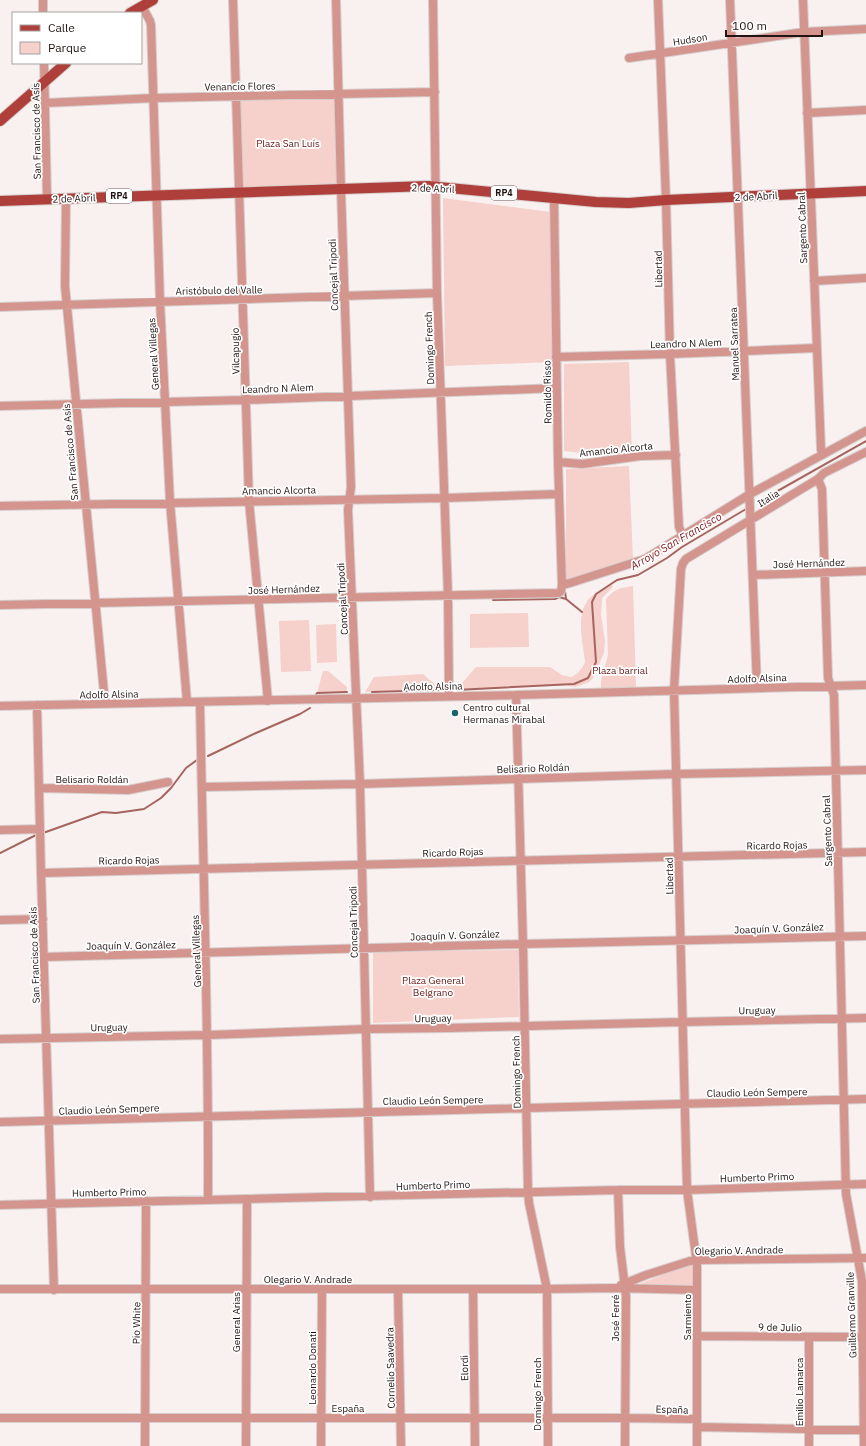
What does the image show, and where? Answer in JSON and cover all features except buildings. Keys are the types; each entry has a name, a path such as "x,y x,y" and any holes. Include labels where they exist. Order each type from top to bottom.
{"main road":[{"path":"132,12 153,0"},
{"path":"0,121 65,64"},
{"name":"2 de Abril","path":"0,201 157,194 340,190 435,186 615,203 866,191"}],"street":[{"path":"43,0 43,12"},
{"name":"Vilcapugio","path":"232,0 250,501 268,701"},
{"name":"Concejal Tripodi","path":"336,0 340,190 351,487 348,510 360,784 370,1197"},
{"name":"Domingo French","path":"433,0 435,186 448,596 449,696"},
{"name":"Libertad","path":"658,0 666,200 670,354 679,526 683,536"},
{"name":"Manuel Sarratea","path":"730,0 757,688"},
{"name":"Sargento Cabral","path":"803,0 816,348 822,455"},
{"name":"General Villegas","path":"142,6 151,25 160,301 170,502 186,702"},
{"name":"Hudson","path":"629,58 804,32 866,29"},
{"name":"San Francisco de Asís","path":"44,64 47,198"},
{"name":"Venancio Flores","path":"45,103 154,98 435,92"},
{"path":"807,113 866,110"},
{"name":"San Francisco de Asís","path":"66,198 64,269 105,704"},
{"name":"Romildo Risso","path":"554,198 558,462 562,585"},
{"path":"814,281 866,278"},
{"name":"Aristóbulo del Valle","path":"0,307 438,293"},
{"name":"Leandro N Alem","path":"556,357 816,348"},
{"name":"Leandro N Alem","path":"0,406 246,400 557,388"},
{"name":"Italia","path":"562,585 645,559 750,496 866,431"},
{"name":"Italia","path":"682,563 751,516 818,479 824,473 866,452"},
{"name":"Amancio Alcorta","path":"558,462 582,464 640,456 676,454"},
{"name":"Sargento Cabral","path":"818,479 822,489 828,678 834,695 846,1184"},
{"name":"Amancio Alcorta","path":"0,506 444,498 559,494"},
{"name":"Libertad","path":"682,563 674,690 687,1190"},
{"name":"José Hernández","path":"753,575 866,571"},
{"name":"José Hernández","path":"0,605 554,594 561,591 562,585"},
{"name":"Adolfo Alsina","path":"0,706 516,695 866,685"},
{"name":"Domingo French","path":"516,695 528,1192 547,1289 548,1446"},
{"name":"General Villegas","path":"200,702 208,1035 208,1200"},
{"name":"San Francisco de Asís","path":"37,705 54,1290"},
{"name":"Belisario Roldán","path":"202,787 866,770"},
{"name":"Belisario Roldán","path":"40,788 128,790 168,782"},
{"path":"0,830 40,833"},
{"name":"Ricardo Rojas","path":"41,873 866,852"},
{"path":"0,920 43,919"},
{"name":"Joaquín V. González","path":"44,957 866,936"},
{"name":"Uruguay","path":"0,1039 866,1018"},
{"name":"Claudio León Sempere","path":"0,1122 866,1099"},
{"name":"Guillermo Granville","path":"846,1184 847,1201 862,1258 864,1446"},
{"name":"Humberto Primo","path":"0,1205 618,1190 687,1190 866,1184"},
{"name":"José Ferré","path":"618,1190 622,1286 625,1446"},
{"name":"Sarmiento","path":"687,1190 696,1260 697,1446"},
{"name":"General Arias","path":"246,1446 247,1199"},
{"name":"Pio White","path":"145,1446 147,1289 146,1201"},
{"name":"Olegario V. Andrade","path":"622,1286 661,1270 696,1260 862,1258"},
{"name":"Olegario V. Andrade","path":"0,1289 398,1290 547,1289 622,1286 697,1290"},
{"name":"Elordi","path":"473,1289 475,1446"},
{"name":"Leonardo Donati","path":"321,1446 322,1290"},
{"name":"Cornelio Saavedra","path":"398,1290 401,1446"},
{"name":"9 de Julio","path":"697,1336 809,1338 862,1337"},
{"name":"Emilio Lamarca","path":"808,1446 809,1338"},
{"name":"España","path":"0,1418 625,1418 809,1430 865,1430"}],"green space":[{"name":"Plaza San Luís","path":"339,94 341,190 239,192 236,96"},
{"path":"443,198 551,212 553,362 445,366"},
{"path":"629,362 632,454 609,456 564,451 564,364"},
{"path":"629,466 633,559 580,579 571,578 566,581 566,469"},
{"path":"611,584 613,587 602,598 601,615 605,641 604,653 593,678 589,682 576,687 567,685 456,690 476,667 550,667 562,675 571,677 576,674 585,662 581,627 583,609 586,602 592,596"},
{"name":"Plaza barrial","path":"633,586 636,687 601,688 601,681 608,655 606,599 612,593 624,587"},
{"path":"528,613 529,647 470,648 470,614"},
{"path":"309,620 311,671 281,672 279,621"},
{"path":"336,624 337,662 317,663 316,625"},
{"path":"323,671 328,671 347,687 347,692 317,693"},
{"path":"423,674 441,690 365,692 374,677"},
{"name":"Plaza General Belgrano","path":"518,950 519,1017 373,1023 373,952"},
{"path":"690,1264 694,1266 694,1286 637,1285"}],"waterway":[{"name":"Arroyo San Francisco","path":"758,502 866,441"},
{"name":"Arroyo San Francisco","path":"456,690 574,684 588,678 596,662 592,602 596,594 617,580 638,575 746,509"},
{"path":"565,591 566,599 582,612"},
{"path":"493,600 555,599 559,597 566,599"},
{"name":"Arroyo San Francisco","path":"372,692 441,690"},
{"name":"Arroyo San Francisco","path":"316,695 317,693 347,692"},
{"name":"Arroyo San Francisco","path":"208,756 310,708"},
{"name":"Arroyo San Francisco","path":"43,833 102,812 116,813 144,809 161,798 171,788 186,768 197,760"},
{"name":"Arroyo San Francisco","path":"0,853 38,834"}],"place":[{"name":"Centro cultural Hermanas Mirabal","path":"455,713"}]}
